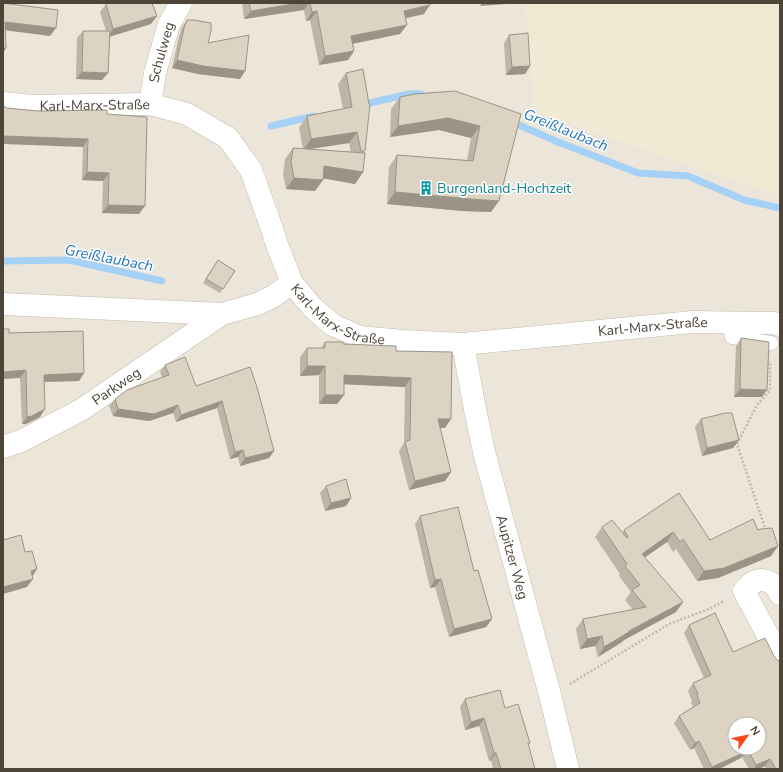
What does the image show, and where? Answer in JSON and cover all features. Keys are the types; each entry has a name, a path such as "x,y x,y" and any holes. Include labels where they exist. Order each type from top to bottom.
{"street":[{"name":"Schulweg","path":"150,104 155,73 169,24 181,3"},
{"name":"Karl-Marx-Straße","path":"3,103 32,106 150,104 187,114 228,138 251,170 292,283 312,308 333,325 360,337 463,344 693,322 774,323 775,334"},
{"name":"Parkweg","path":"3,447 21,441 81,410 222,314 256,304 272,297 292,283"},
{"name":"Parkweg","path":"3,304 222,314"},
{"name":"Aupitzer Weg","path":"463,344 484,452 550,695 568,769"},
{"path":"780,594 774,585 768,581 759,580 750,584 744,591 780,658"}],"path":[{"path":"768,537 736,444 757,405 770,390 775,334"},
{"path":"550,695 669,624 709,609 744,591"}],"shaded area":[{"path":"3,3 780,3 780,769 3,769"},
{"path":"525,3 780,3 780,194 773,194 707,172 534,111"}],"building":[{"path":"3,3 58,10 56,28 5,22 6,48 3,48"},
{"path":"152,3 157,16 113,29 106,4"},
{"path":"249,3 299,3 251,11"},
{"path":"310,3 430,3 430,5 404,11 407,25 351,36 354,51 325,56 317,11 312,12"},
{"path":"187,20 211,23 208,43 249,35 245,71 203,66 177,60"},
{"path":"83,31 110,31 108,73 82,72"},
{"path":"528,33 530,66 512,67 509,35"},
{"path":"363,69 370,104 365,151 361,151 357,132 311,139 307,116 352,107 346,73"},
{"path":"455,91 521,114 499,201 395,192 397,155 473,161 480,126 448,118 398,126 400,97 415,94"},
{"path":"3,106 7,108 38,111 107,110 107,114 147,117 145,206 108,205 109,173 87,172 88,139 3,136"},
{"path":"293,148 365,153 363,172 324,166 323,180 294,178 291,162"},
{"path":"218,260 235,271 223,289 206,279"},
{"path":"3,329 9,329 9,333 83,331 84,373 44,375 45,409 27,417 26,370 3,372"},
{"path":"741,338 769,342 767,390 740,389"},
{"path":"325,342 396,346 396,351 452,352 451,419 438,419 451,472 415,481 405,442 410,440 411,378 344,375 344,395 325,395 325,366 307,366 307,348 325,348"},
{"path":"185,357 196,386 250,367 257,387 274,451 245,458 243,450 235,452 222,401 181,415 178,405 154,414 118,409 115,399 127,390 169,375 165,365"},
{"path":"725,413 732,413 739,440 707,448 701,419"},
{"path":"346,479 351,498 331,503 326,486"},
{"path":"679,493 710,540 753,519 758,530 772,528 778,546 724,568 704,571 683,539 680,542 673,532 642,554 683,602 629,631 604,647 602,636 587,639 583,619 646,607 632,590 640,585 625,566 627,564 602,527 612,520 627,538 628,537 624,530"},
{"path":"458,507 474,571 478,570 492,619 454,629 441,579 435,580 420,516"},
{"path":"21,535 25,552 32,551 37,569 31,571 33,579 3,587 3,540"},
{"path":"715,613 733,652 765,638 774,656 778,661 780,661 780,769 776,769 770,759 756,765 751,756 767,756 767,716 727,716 727,756 736,756 712,767 699,741 695,743 679,716 700,703 693,683 711,675 689,625"},
{"path":"500,690 505,708 518,704 530,743 528,743 535,769 501,769 496,753 494,753 484,718 471,722 465,699"}],"waterway":[{"name":"Greißlaubach","path":"361,105 409,94 421,94"},
{"name":"Greißlaubach","path":"271,126 314,116"},
{"name":"Greißlaubach","path":"510,121 558,142 638,173 688,176 744,200 780,208"},
{"name":"Greißlaubach","path":"3,261 69,260 162,281"}],"place":[{"name":"Burgenland-Hochzeit","path":"426,188"}]}
